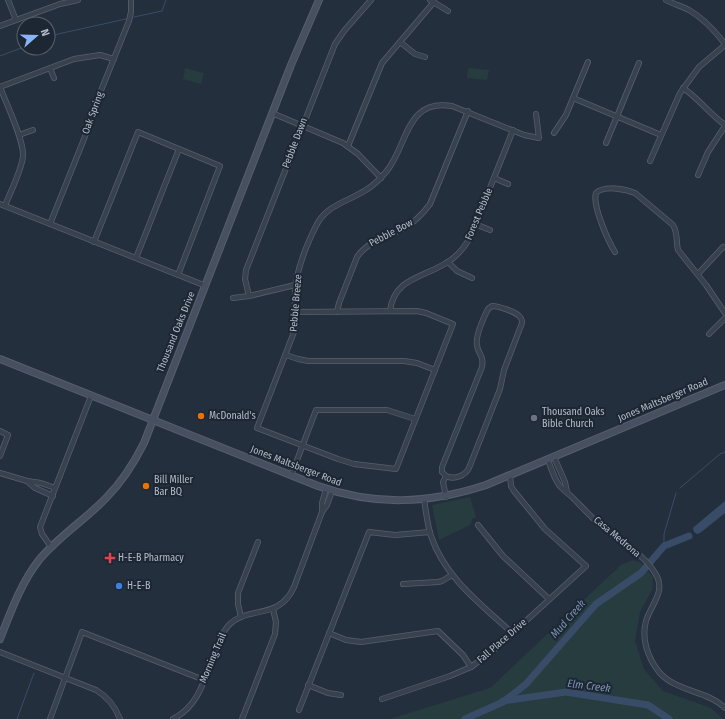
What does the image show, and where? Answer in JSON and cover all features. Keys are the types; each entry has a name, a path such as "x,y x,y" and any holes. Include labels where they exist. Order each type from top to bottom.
{"main road":[{"name":"Thousand Oaks Drive","path":"0,639 16,599 38,562 51,547 112,492 137,456 206,286 272,113 319,0"},
{"name":"Jones Maltsberger Road","path":"0,360 329,490 377,500 403,501 446,496 479,487 548,460 725,385"}],"street":[{"path":"0,26 16,20 8,0"},
{"path":"26,16 60,2 78,0"},
{"name":"Oak Spring","path":"50,224 98,104 100,93 130,16 131,0"},
{"path":"314,0 315,10"},
{"name":"Pebble Dawn","path":"249,296 245,279 246,270 302,126 336,44 344,31 370,0"},
{"path":"650,161 676,99 683,88 699,67 725,45 706,23 695,14 666,0"},
{"path":"348,146 382,63 432,1 448,11"},
{"path":"400,42 415,54 425,57"},
{"path":"114,59 106,56 95,55 74,59 0,87 23,148 22,159 2,205 206,286"},
{"path":"554,133 566,115 588,62"},
{"path":"606,143 639,63"},
{"path":"50,68 54,78"},
{"path":"683,88 695,97 725,126 708,152 698,174"},
{"path":"573,98 661,134"},
{"name":"Pebble Breeze","path":"303,446 257,428 294,332 296,312 295,285 300,266 315,227 321,218 332,207 366,190 381,178 392,164 410,125 420,112 431,107 444,104 468,111"},
{"path":"468,111 513,130 539,138 536,114"},
{"name":"Pebble Bow","path":"337,312 349,276 360,252 371,242 411,224 421,216 430,204 468,111"},
{"path":"272,113 348,146 358,154 381,178"},
{"path":"19,135 33,130"},
{"name":"Forest Pebble","path":"390,311 393,298 403,285 448,262 457,255 466,244 476,224 513,130"},
{"path":"94,242 138,132 220,166 178,275"},
{"path":"136,258 179,149"},
{"path":"494,178 508,184"},
{"path":"615,252 605,234 594,199 596,193 602,189 630,191 635,193 673,225 676,232 678,250 698,274 725,313"},
{"path":"476,224 490,230"},
{"path":"698,274 723,247"},
{"path":"448,262 456,271 472,278"},
{"path":"232,298 249,296 295,285"},
{"path":"492,306 497,306 519,315 522,319 522,323 504,370 500,389 469,468 462,476 446,476 442,472 442,467 482,367 483,357 477,347 477,337 487,311 492,306"},
{"path":"296,312 420,312 453,324 396,468 354,464 303,446"},
{"path":"709,334 725,318"},
{"path":"286,355 308,361 404,361 417,363 435,370"},
{"path":"51,547 42,534 40,527 91,396"},
{"path":"291,476 316,410 387,410 415,419"},
{"path":"0,431 8,435 0,456"},
{"name":"Casa Medrona","path":"554,457 565,482 567,492"},
{"name":"Casa Medrona","path":"548,460 559,485 609,532 638,552 659,580 660,590 646,620 644,632 646,649 652,662 660,673 672,682 691,691 712,698 725,708"},
{"path":"554,474 560,471"},
{"path":"0,473 27,482 41,483 55,488"},
{"name":"Fall Place Drive","path":"382,699 443,679 471,667 484,658 586,566 536,518 514,491 511,486 510,475"},
{"path":"446,476 443,482 446,496"},
{"path":"27,482 35,488 53,496"},
{"name":"Morning Trail","path":"173,719 192,705 198,696 223,633 230,624 241,617 273,609 284,601 292,591 322,512 322,503 329,490"},
{"path":"424,499 430,532 441,559 452,575 466,590 512,633"},
{"path":"478,525 503,556 549,599"},
{"path":"299,710 369,532 395,535 430,532"},
{"path":"241,617 238,604 238,593 258,542"},
{"path":"403,584 442,581 452,575"},
{"path":"242,719 275,634 276,622 273,609"},
{"path":"329,633 346,640 361,642 438,631 463,655 471,667"},
{"path":"50,719 82,632 204,680"},
{"path":"0,652 91,688 104,696 115,708 120,719"},
{"path":"308,685 328,693 341,695"}],"green space":[{"path":"185,68 204,73 201,84 183,79"},
{"path":"468,68 489,70 487,80 467,78"},
{"path":"470,497 476,517 472,519 470,525 439,540 432,505"},
{"path":"633,560 641,563 653,577 652,590 640,612 635,641 644,669 663,691 711,708 723,719 390,719 490,688 621,565"}],"water":[{"path":"725,501 725,513 700,533 697,534 694,532 693,528 695,526"}],"waterway":[{"path":"134,17 162,11 166,0"},
{"path":"56,35 126,19"},
{"path":"0,56 16,50"},
{"path":"680,488 720,454 725,452"},
{"path":"664,546 664,534 676,493"},
{"name":"Mud Creek","path":"465,719 503,702 526,684 596,604 641,573 664,546 689,536"},
{"path":"17,719 34,673"},
{"name":"Elm Creek","path":"503,701 566,692 648,705 669,719"}],"place":[{"name":"McDonald's","path":"201,416"},
{"name":"Thousand Oaks Bible Church","path":"534,418"},
{"name":"Bill Miller Bar BQ","path":"146,486"},
{"name":"H-E-B Pharmacy","path":"110,558"},
{"name":"H-E-B","path":"119,586"}]}
